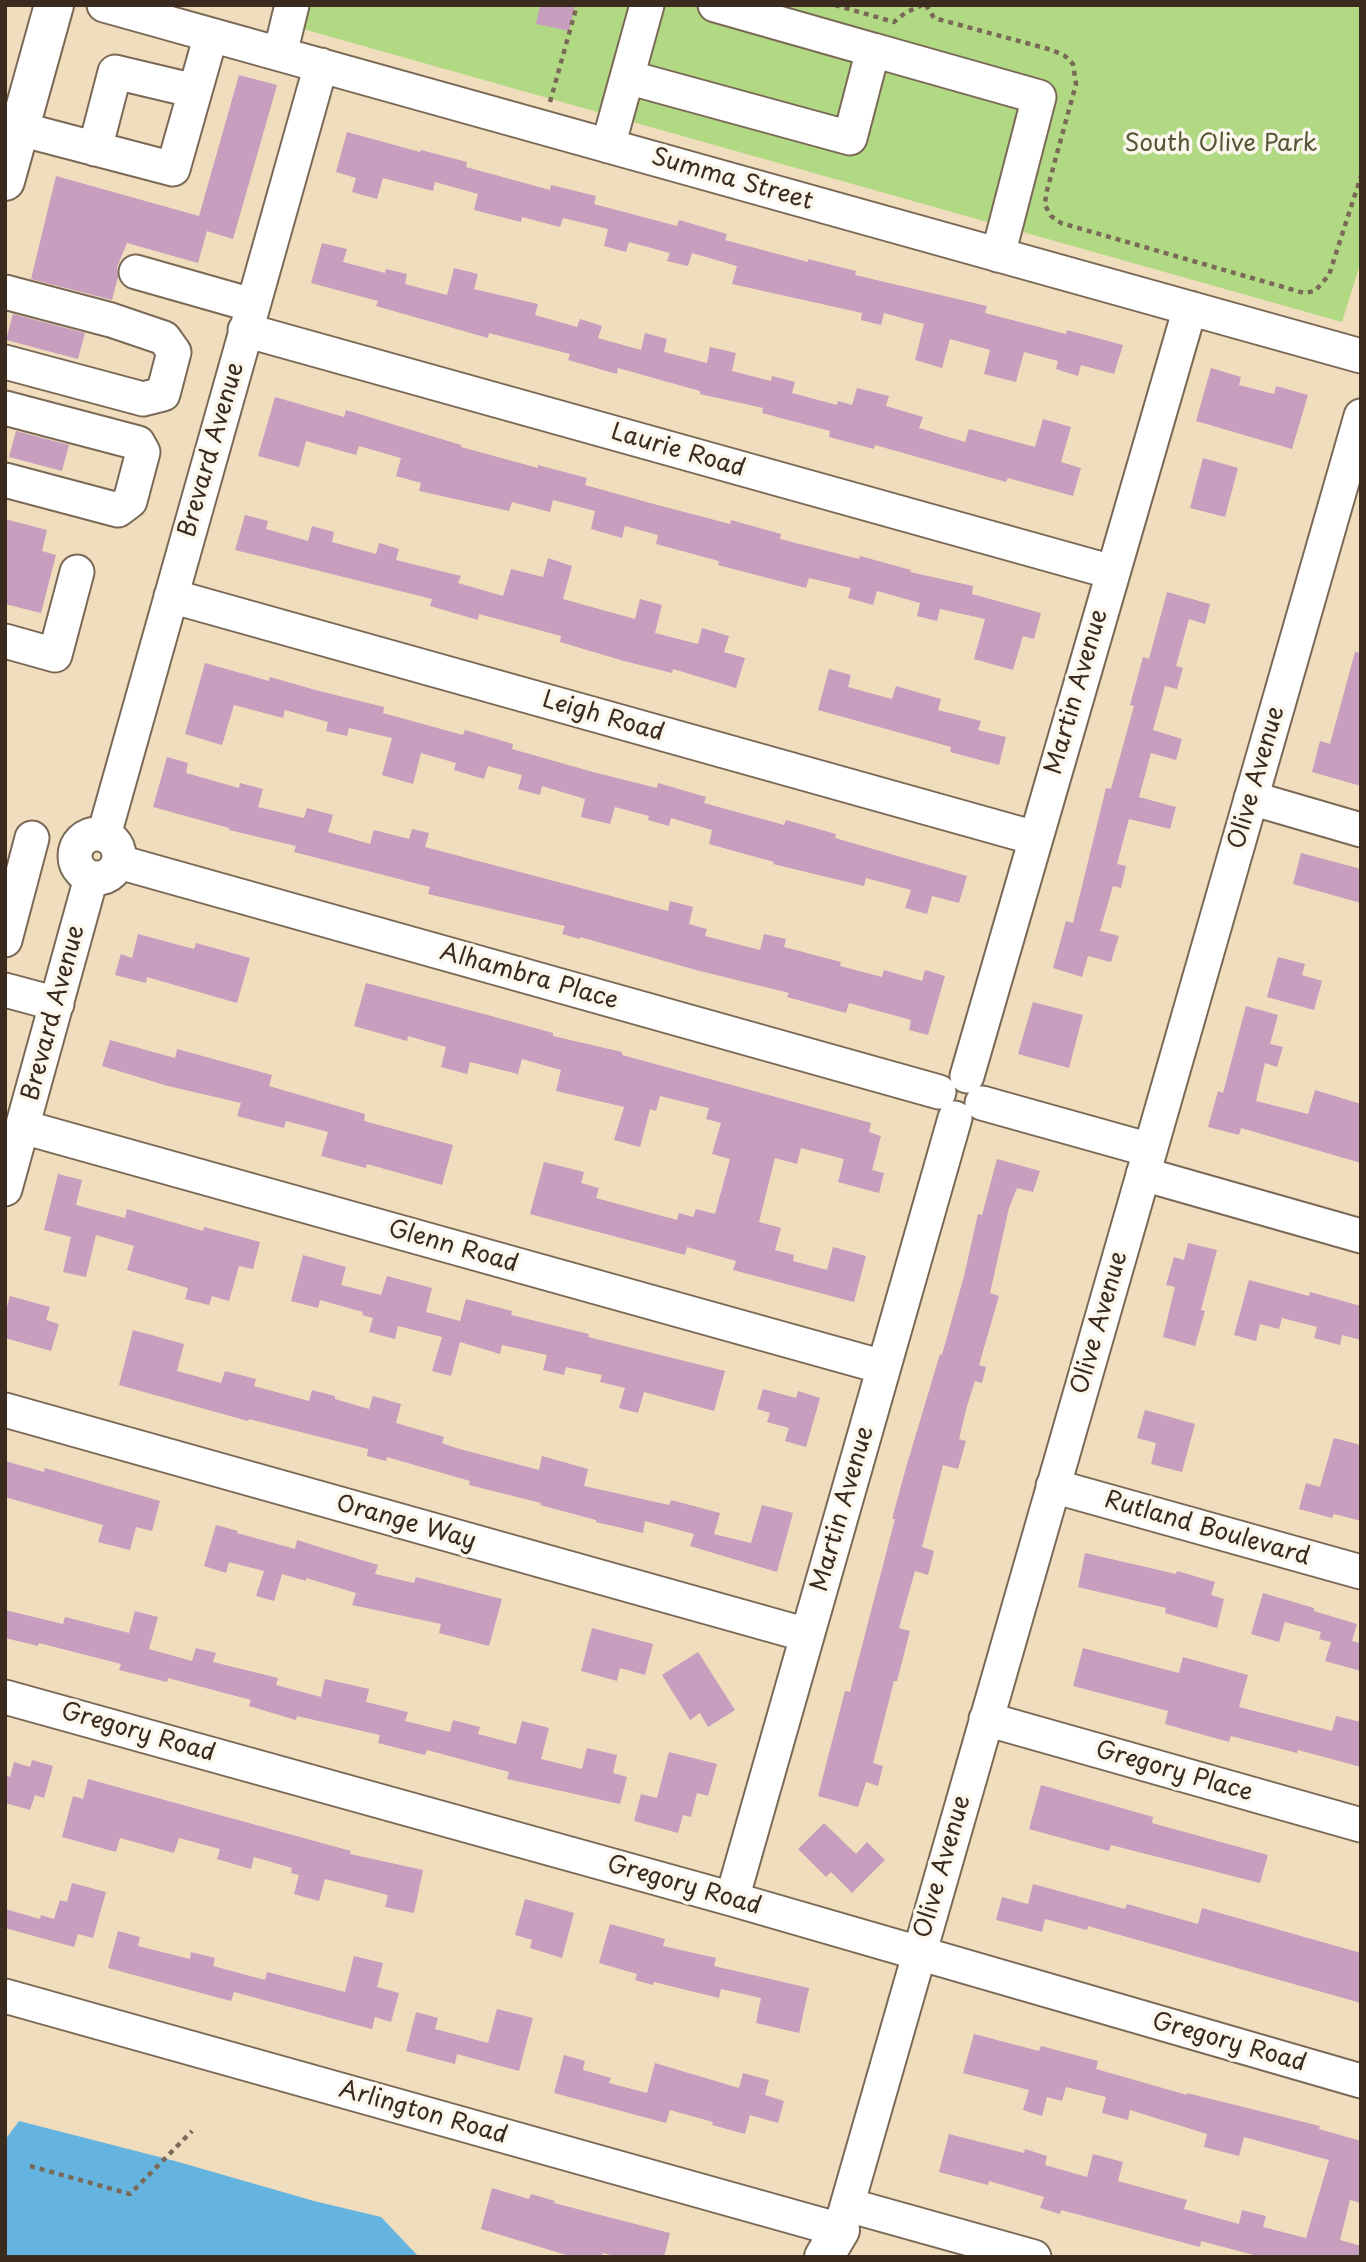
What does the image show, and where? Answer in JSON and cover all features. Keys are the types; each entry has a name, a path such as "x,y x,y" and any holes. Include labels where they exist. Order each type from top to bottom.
{"main road":[{"path":"5,181 14,119 54,5"}],"street":[{"name":"Summa Street","path":"104,5 1361,356"},
{"path":"280,54 292,5"},
{"path":"608,146 647,5"},
{"path":"715,5 1039,97 998,255"},
{"path":"14,119 95,149 173,169 211,35"},
{"path":"627,77 849,138 873,50"},
{"name":"Brevard Avenue","path":"5,1189 321,65"},
{"path":"95,149 115,72 195,91"},
{"name":"Laurie Road","path":"136,272 248,318 1112,572"},
{"path":"5,292 111,320 164,338 174,352 163,394 144,399 5,362"},
{"name":"Martin Avenue","path":"732,1899 1035,838 1190,308"},
{"path":"5,408 138,443 143,452 130,501 118,510 5,480"},
{"name":"Olive Avenue","path":"838,2237 1251,799 1352,480 1361,416"},
{"path":"5,641 55,655 77,572"},
{"name":"Leigh Road","path":"171,596 1035,838"},
{"path":"1251,799 1361,830"},
{"path":"5,940 18,835"},
{"name":"Alhambra Place","path":"18,835 961,1097 1361,1236"},
{"path":"5,990 57,1004"},
{"name":"Glenn Road","path":"23,1126 883,1367"},
{"name":"Orange Way","path":"5,1410 807,1635"},
{"name":"Rutland Boulevard","path":"1052,1486 1361,1573"},
{"name":"Gregory Road","path":"5,1696 732,1899 1361,2081"},
{"name":"Gregory Place","path":"986,1719 1361,1825"},
{"name":"Arlington Road","path":"5,1996 838,2237 1034,2257"}],"path":[{"path":"548,110 578,5"},
{"path":"835,5 894,22 905,13 924,5 934,18 1052,50 1065,56 1073,64 1076,84 1045,205 1051,216 1061,223 1304,293 1315,291 1329,275 1361,176"},
{"path":"30,2166 130,2194 192,2131"}],"green space":[{"name":"South Olive Park","path":"310,5 1361,5 1361,261 1342,322 303,29"}],"water":[{"path":"19,2121 381,2217 419,2257 5,2257 5,2140"}],"building":[{"path":"540,5 575,5 569,31 536,24"},
{"path":"239,75 277,85 233,239 207,231 198,263 127,243 117,267 118,277 112,300 31,279 56,176 199,216"},
{"path":"347,132 467,162 466,167 550,190 551,185 596,196 594,204 677,226 679,220 727,234 725,240 808,262 808,259 856,271 855,275 987,306 985,313 1066,334 1067,330 1123,345 1114,374 1081,365 1078,376 1056,369 1058,361 1024,352 1016,382 984,374 990,350 950,339 942,368 915,360 924,324 884,313 881,325 861,320 862,313 732,284 737,266 692,253 688,266 667,261 670,253 629,242 626,252 604,246 608,229 563,218 560,227 522,217 521,222 474,210 478,194 435,182 433,191 383,178 377,199 352,192 356,178 336,172"},
{"path":"322,243 347,249 343,262 385,273 386,269 407,274 405,284 447,295 454,268 478,274 474,289 538,304 535,315 577,327 580,319 602,326 598,338 641,350 645,333 667,339 664,352 707,363 710,347 736,353 732,371 771,381 772,376 795,382 792,393 837,405 838,401 852,405 857,388 889,396 886,406 923,417 919,428 965,442 969,429 1035,447 1043,419 1071,427 1061,462 1081,468 1073,496 1008,478 1006,482 875,445 874,449 829,437 830,431 762,413 763,408 700,394 700,391 618,368 617,374 568,360 570,354 489,333 488,338 376,306 378,301 311,283"},
{"path":"13,314 85,333 78,359 6,340"},
{"path":"1211,368 1241,377 1239,385 1274,394 1276,386 1308,395 1292,449 1196,421"},
{"path":"275,397 344,417 346,410 461,447 587,478 585,485 730,524 731,520 781,534 780,539 859,559 860,556 911,570 910,572 973,586 972,594 1041,613 1034,639 1023,636 1013,670 974,659 985,619 940,609 937,621 917,616 920,603 877,591 873,605 848,598 851,588 809,578 806,588 718,565 719,561 656,544 658,535 625,526 622,538 591,529 595,511 553,500 550,512 512,502 509,511 419,491 421,483 396,476 401,458 359,446 356,455 306,441 299,467 258,456"},
{"path":"16,431 69,445 62,471 9,457"},
{"path":"1203,458 1238,468 1225,517 1190,508"},
{"path":"245,515 268,521 266,529 308,541 312,526 334,532 332,542 376,554 379,543 399,549 396,560 461,576 458,583 503,596 511,569 543,577 548,558 572,566 563,599 635,619 640,599 662,605 655,633 698,644 702,628 729,636 724,652 745,658 736,688 673,669 672,673 624,661 560,642 561,636 479,614 478,620 430,606 432,599 235,550"},
{"path":"5,519 47,530 42,551 56,555 41,613 5,604"},
{"path":"1167,592 1210,604 1205,624 1189,619 1176,666 1183,668 1177,689 1165,686 1153,730 1182,739 1176,760 1151,753 1139,797 1176,807 1170,829 1129,819 1117,864 1126,866 1121,888 1113,886 1100,931 1119,936 1111,962 1088,956 1082,977 1053,968 1066,921 1073,923 1106,788 1111,789 1134,706 1130,705 1143,657 1149,659"},
{"path":"1355,652 1361,653 1361,786 1312,772 1320,741 1330,744"},
{"path":"205,663 269,681 270,677 384,707 383,713 463,735 465,730 513,744 512,749 593,772 657,788 658,783 706,797 704,803 784,825 786,820 836,834 835,838 967,876 959,903 932,896 927,914 905,908 911,890 866,878 864,886 773,864 774,862 709,844 712,830 671,818 669,826 648,820 649,816 615,807 610,824 581,817 585,799 542,786 540,795 518,789 522,775 488,766 484,779 454,770 456,763 421,753 413,784 382,775 392,738 349,728 347,736 326,731 328,722 285,710 283,718 234,705 222,745 185,734"},
{"path":"829,669 851,675 848,687 892,699 896,686 941,699 938,710 981,721 978,730 1006,737 999,765 950,752 951,747 818,710"},
{"path":"167,757 188,763 186,773 239,788 240,783 263,789 258,807 304,818 307,808 333,815 328,832 370,844 374,830 409,839 412,829 429,833 425,847 668,911 670,901 693,907 689,924 707,929 705,936 760,950 764,934 786,939 784,947 841,962 840,966 882,977 884,970 922,981 925,970 945,976 928,1035 909,1030 911,1020 849,1003 846,1013 787,997 789,993 562,934 565,926 428,894 430,887 294,852 296,846 229,830 153,807"},
{"path":"1301,853 1361,869 1361,903 1293,884"},
{"path":"138,934 194,949 196,943 250,958 237,1003 147,977 146,983 115,975 121,954 132,958"},
{"path":"1278,957 1305,964 1302,975 1322,981 1314,1010 1267,997"},
{"path":"366,983 871,1123 869,1132 881,1136 872,1170 884,1173 879,1193 838,1182 844,1159 801,1148 797,1164 775,1158 759,1222 781,1228 775,1250 794,1255 793,1261 827,1270 833,1247 866,1256 854,1302 733,1270 736,1261 687,1247 685,1255 530,1214 544,1162 584,1172 581,1183 599,1188 596,1198 677,1220 679,1213 693,1217 696,1209 715,1214 730,1159 712,1154 721,1123 706,1119 709,1108 660,1096 656,1111 650,1109 640,1147 614,1140 624,1107 556,1091 561,1070 522,1059 518,1074 470,1062 467,1074 441,1067 446,1047 408,1036 407,1041 354,1026"},
{"path":"1033,1002 1083,1015 1069,1068 1018,1054"},
{"path":"1246,1006 1278,1015 1270,1044 1283,1047 1277,1067 1265,1063 1256,1101 1308,1114 1315,1090 1361,1104 1361,1163 1241,1128 1239,1135 1208,1127 1218,1091 1223,1093"},
{"path":"110,1040 175,1058 177,1049 272,1075 269,1086 365,1114 364,1121 453,1145 442,1185 367,1164 366,1168 321,1156 328,1132 286,1121 284,1128 237,1116 241,1103 168,1086 102,1066"},
{"path":"997,1159 1040,1171 1033,1192 1017,1188 1009,1208 990,1293 999,1296 979,1365 986,1367 982,1383 975,1381 967,1406 959,1439 966,1441 958,1469 943,1465 922,1547 934,1551 928,1575 915,1571 899,1628 910,1631 873,1763 883,1766 878,1786 866,1782 858,1807 818,1796 845,1691 850,1692 905,1471 940,1354 942,1355 978,1214 982,1215"},
{"path":"58,1174 82,1180 76,1205 125,1218 127,1209 203,1231 204,1227 260,1242 253,1269 239,1266 229,1301 212,1296 209,1305 185,1299 188,1288 127,1270 134,1246 96,1235 86,1277 63,1272 71,1237 44,1230"},
{"path":"1188,1243 1217,1250 1201,1310 1205,1311 1195,1346 1163,1337 1175,1287 1166,1285 1174,1257 1184,1260"},
{"path":"303,1255 346,1267 341,1285 381,1295 387,1276 432,1288 426,1312 460,1321 466,1299 512,1311 511,1315 589,1334 588,1337 725,1371 714,1411 644,1392 638,1413 619,1408 625,1388 600,1382 602,1375 566,1367 564,1375 543,1370 547,1355 502,1345 500,1354 460,1342 451,1376 432,1371 442,1337 398,1326 395,1339 369,1332 373,1318 362,1315 363,1312 320,1300 318,1308 291,1301"},
{"path":"1249,1280 1309,1296 1310,1292 1361,1306 1361,1340 1342,1335 1340,1345 1314,1338 1317,1327 1282,1318 1279,1329 1260,1324 1256,1341 1234,1335"},
{"path":"10,1296 50,1307 46,1320 59,1324 51,1351 5,1338 5,1314"},
{"path":"133,1330 184,1344 177,1371 221,1383 225,1371 256,1379 254,1386 309,1401 312,1390 369,1409 373,1396 401,1404 396,1423 444,1437 442,1443 456,1448 539,1470 542,1456 588,1469 584,1486 669,1505 671,1500 720,1513 714,1534 751,1543 762,1505 793,1513 777,1572 690,1546 694,1534 645,1521 643,1533 596,1522 540,1505 541,1503 469,1485 470,1481 387,1457 386,1461 367,1456 368,1449 249,1419 248,1421 119,1385"},
{"path":"763,1389 796,1398 798,1391 820,1398 806,1447 785,1441 789,1428 767,1422 770,1413 757,1409"},
{"path":"1145,1410 1195,1424 1182,1472 1151,1464 1156,1443 1137,1438"},
{"path":"1334,1438 1361,1445 1361,1521 1334,1514 1332,1518 1299,1509 1306,1483 1320,1487"},
{"path":"5,1461 44,1472 45,1468 160,1501 152,1531 136,1527 130,1550 98,1542 103,1525 5,1497"},
{"path":"216,1525 295,1549 297,1540 378,1565 375,1574 414,1583 416,1577 502,1599 489,1646 439,1633 441,1624 352,1605 356,1593 306,1578 306,1581 282,1574 274,1601 256,1596 264,1571 229,1562 226,1573 204,1566"},
{"path":"1085,1553 1176,1574 1177,1571 1215,1582 1211,1595 1224,1599 1217,1628 1165,1613 1166,1608 1078,1587"},
{"path":"1263,1593 1357,1624 1352,1641 1361,1643 1361,1671 1325,1661 1331,1642 1319,1639 1321,1632 1285,1622 1279,1642 1251,1634"},
{"path":"5,1610 63,1624 65,1617 129,1633 135,1611 158,1617 149,1649 192,1661 196,1648 216,1653 213,1662 278,1678 276,1685 321,1697 325,1679 369,1689 366,1702 408,1712 405,1721 450,1732 453,1720 480,1727 478,1734 516,1744 522,1721 549,1728 541,1759 582,1769 587,1748 617,1755 613,1773 627,1777 620,1804 507,1779 509,1772 427,1750 425,1755 378,1743 380,1735 297,1716 296,1720 249,1706 251,1700 168,1678 167,1682 119,1670 121,1664 39,1643 38,1646 5,1638"},
{"path":"592,1628 653,1644 645,1675 620,1668 617,1681 581,1671"},
{"path":"1083,1648 1179,1673 1183,1657 1248,1675 1239,1707 1332,1731 1336,1716 1361,1722 1361,1767 1231,1736 1229,1742 1165,1724 1168,1711 1073,1686"},
{"path":"698,1652 735,1710 708,1727 700,1713 690,1720 662,1675"},
{"path":"669,1752 717,1764 708,1796 697,1793 691,1817 683,1815 678,1833 634,1821 641,1794 657,1798"},
{"path":"32,1760 53,1766 44,1798 35,1795 30,1810 5,1803 5,1775 10,1777 14,1762 30,1767"},
{"path":"88,1779 351,1851 350,1854 423,1870 414,1913 385,1907 388,1895 325,1879 319,1901 294,1894 299,1875 291,1873 292,1868 254,1857 251,1869 217,1859 220,1849 179,1838 174,1853 120,1838 116,1852 62,1837 73,1796 83,1799"},
{"path":"1041,1785 1153,1817 1152,1823 1268,1855 1260,1883 1111,1845 1109,1851 1029,1829"},
{"path":"824,1823 856,1854 867,1842 885,1860 852,1893 831,1872 826,1877 798,1849"},
{"path":"72,1883 106,1892 93,1938 78,1934 74,1947 5,1928 5,1909 40,1919 41,1915 54,1919 60,1900 67,1902"},
{"path":"1033,1884 1125,1909 1127,1904 1198,1924 1202,1908 1361,1953 1361,2003 1088,1926 1087,1930 1045,1919 1042,1932 996,1920 1002,1897 1028,1904"},
{"path":"525,1899 574,1913 562,1958 530,1948 532,1940 515,1935"},
{"path":"610,1924 665,1939 663,1946 716,1958 714,1966 809,1988 799,2033 756,2023 761,1998 721,1989 719,1998 654,1982 653,1985 635,1980 637,1974 599,1963"},
{"path":"118,1931 140,1937 138,1946 190,1959 191,1952 215,1958 213,1966 265,1980 267,1972 345,1992 354,1956 383,1963 377,1987 399,1993 391,2022 375,2017 372,2029 234,1992 231,2001 108,1968"},
{"path":"497,2009 533,2018 519,2071 457,2054 455,2064 406,2051 416,2012 438,2018 435,2029 488,2043"},
{"path":"974,2034 1039,2051 1041,2046 1098,2061 1096,2069 1187,2095 1320,2126 1319,2129 1361,2141 1361,2203 1350,2200 1340,2240 1361,2246 1361,2257 1261,2257 1201,2241 1200,2247 1061,2210 1060,2214 1040,2208 1044,2197 989,2181 988,2185 939,2172 949,2134 1024,2153 1025,2149 1047,2156 1045,2165 1087,2177 1093,2154 1123,2162 1118,2181 1187,2200 1184,2209 1239,2224 1242,2210 1266,2216 1263,2227 1306,2238 1329,2160 1244,2137 1239,2156 1204,2147 1207,2134 1130,2110 1128,2120 1102,2113 1106,2097 1066,2087 1062,2101 1047,2097 1042,2116 1023,2110 1029,2090 963,2073"},
{"path":"564,2055 585,2061 583,2070 611,2078 609,2083 647,2093 655,2063 739,2088 743,2073 769,2080 765,2095 784,2101 778,2123 750,2115 745,2134 670,2110 666,2123 554,2093"},
{"path":"492,2188 529,2199 531,2194 555,2201 554,2203 670,2233 664,2257 618,2257 603,2253 602,2257 573,2257 481,2229"}]}
